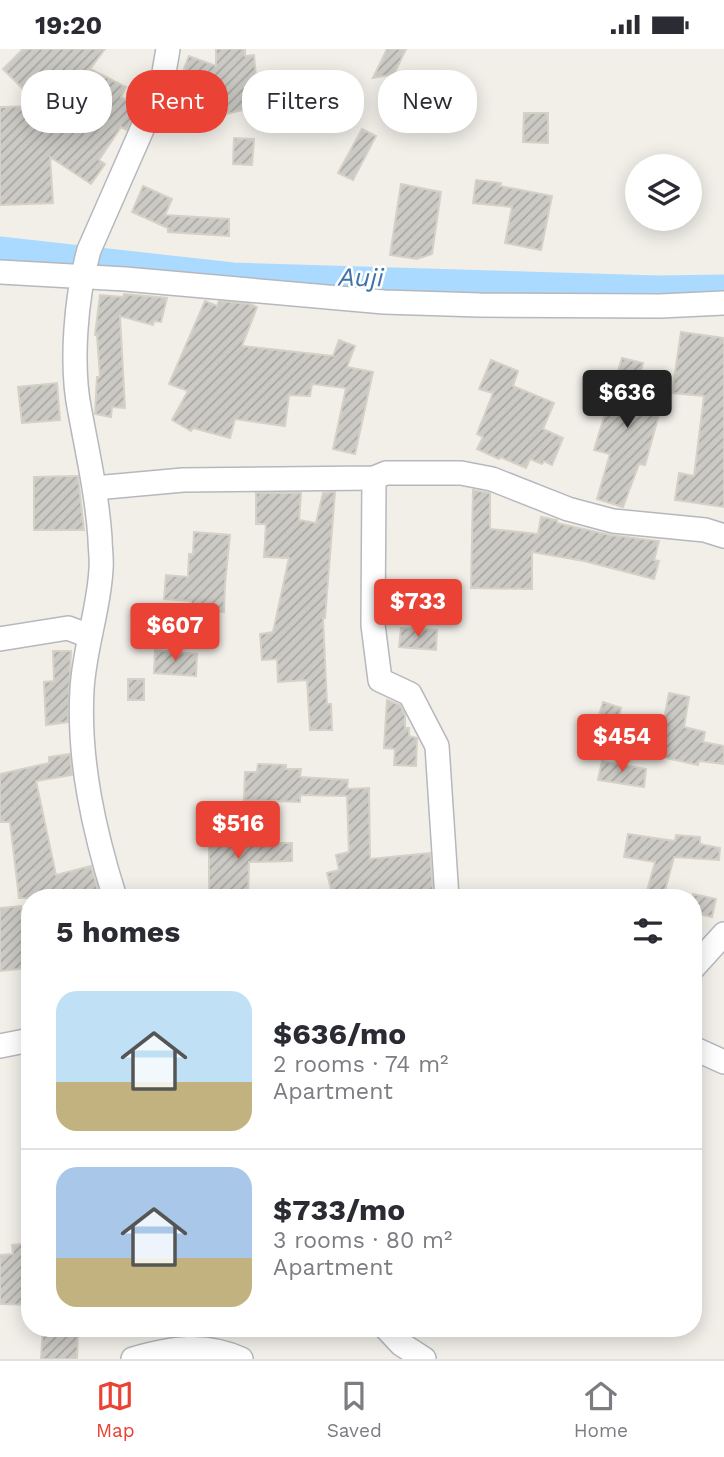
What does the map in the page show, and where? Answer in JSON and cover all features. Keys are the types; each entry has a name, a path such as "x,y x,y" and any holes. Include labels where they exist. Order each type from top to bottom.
{"street":[{"path":"113,889 90,803 83,745 82,689 102,569 95,488 79,410 74,358 85,266 162,84 168,49"},
{"path":"0,272 85,266 125,279 384,302 660,306 724,303"},
{"path":"95,488 183,480 374,478 386,474 460,473 492,479 568,509 613,521 705,530 724,536"},
{"path":"374,478 373,625 380,680 410,694 437,746 446,889"},
{"path":"0,639 68,628 89,636"},
{"path":"702,958 724,935"},
{"path":"0,1046 21,1042"},
{"path":"702,1054 720,1066"},
{"path":"702,1058 720,1066"},
{"path":"394,1337 424,1359"},
{"path":"133,1359 159,1352 208,1348 241,1359"}],"building":[{"path":"23,49 105,49 90,69 92,70 21,70 21,87 3,69"},
{"path":"216,49 245,49 245,56 254,55 255,70 242,70 242,110 228,114 228,70 184,70 189,56 216,66"},
{"path":"387,49 406,49 396,70 378,70 378,77 373,78"},
{"path":"112,80 126,87 121,97 126,100 126,130 121,127 99,160 105,164 91,184 50,157 53,203 0,205 0,107 21,106 21,133 112,133"},
{"path":"524,113 548,113 548,143 523,142"},
{"path":"364,130 376,136 353,180 338,173 360,133 364,133"},
{"path":"234,138 254,139 252,165 233,164"},
{"path":"476,180 501,183 500,186 552,196 541,250 505,243 512,207 473,203"},
{"path":"401,184 441,192 432,254 417,259 390,255"},
{"path":"143,186 172,199 165,215 229,219 229,236 168,232 168,228 132,212"},
{"path":"124,294 167,298 161,322 154,321 153,325 120,316 125,408 112,407 111,417 95,414 97,377 100,377 95,335 100,295 123,297"},
{"path":"205,301 217,306 219,301 257,307 242,346 333,356 339,340 355,346 347,367 373,372 355,454 333,449 346,388 312,384 310,396 289,395 285,426 235,419 230,438 193,428 191,431 172,420 188,391 169,384"},
{"path":"681,332 724,338 724,507 675,500 679,473 694,476 704,396 672,393"},
{"path":"622,358 643,363 638,381 666,389 645,465 639,464 623,507 597,499 610,454 594,450"},
{"path":"491,360 518,371 513,386 554,403 543,429 563,438 552,465 530,459 526,468 477,449 483,437 477,434 493,393 479,389"},
{"path":"57,383 60,420 22,423 18,387"},
{"path":"78,476 84,530 34,530 34,477"},
{"path":"473,490 490,493 490,529 538,534 541,517 610,535 659,541 654,560 659,561 654,579 584,561 532,552 532,589 471,588"},
{"path":"335,492 323,618 327,704 331,704 332,730 310,730 307,680 278,682 277,659 262,660 260,634 273,632 289,558 264,557 266,524 256,524 256,493 301,493 299,520 316,523 323,493"},
{"path":"194,532 230,535 224,612 191,611 191,601 164,599 166,575 188,577"},
{"path":"401,628 437,630 436,650 399,647"},
{"path":"155,650 197,654 196,676 154,673"},
{"path":"53,651 71,651 68,722 46,725 44,682 54,681"},
{"path":"128,679 144,679 144,700 128,700"},
{"path":"669,693 689,697 684,727 705,732 703,742 724,746 724,764 699,761 698,765 657,756"},
{"path":"387,700 400,705 405,715 405,728 409,728 409,736 417,738 416,766 394,765 395,749 384,748"},
{"path":"603,702 621,708 615,730 596,725"},
{"path":"70,754 72,775 36,781 56,875 91,866 97,889 21,889 19,898 10,822 0,822 0,774 49,763 49,757"},
{"path":"602,761 646,769 644,787 598,780"},
{"path":"258,764 286,765 286,769 301,769 300,777 348,780 347,789 369,788 370,859 430,853 433,889 331,889 327,873 339,870 336,855 349,852 347,796 300,795 300,802 244,800 245,772 257,772"},
{"path":"209,822 226,822 226,839 249,839 249,843 292,843 292,861 249,862 248,889 209,889"},
{"path":"628,834 675,841 676,835 700,837 700,844 720,848 719,860 674,857 665,889 648,889 655,862 624,857"},
{"path":"702,896 716,899 712,917 702,915"},
{"path":"21,906 21,969 0,971 0,908"},
{"path":"21,1244 21,1305 0,1304 0,1255 13,1254 12,1245"},
{"path":"42,1337 78,1337 77,1359 41,1359"}],"waterway":[{"name":"Auji","path":"0,248 233,274 659,287 724,286"}]}
